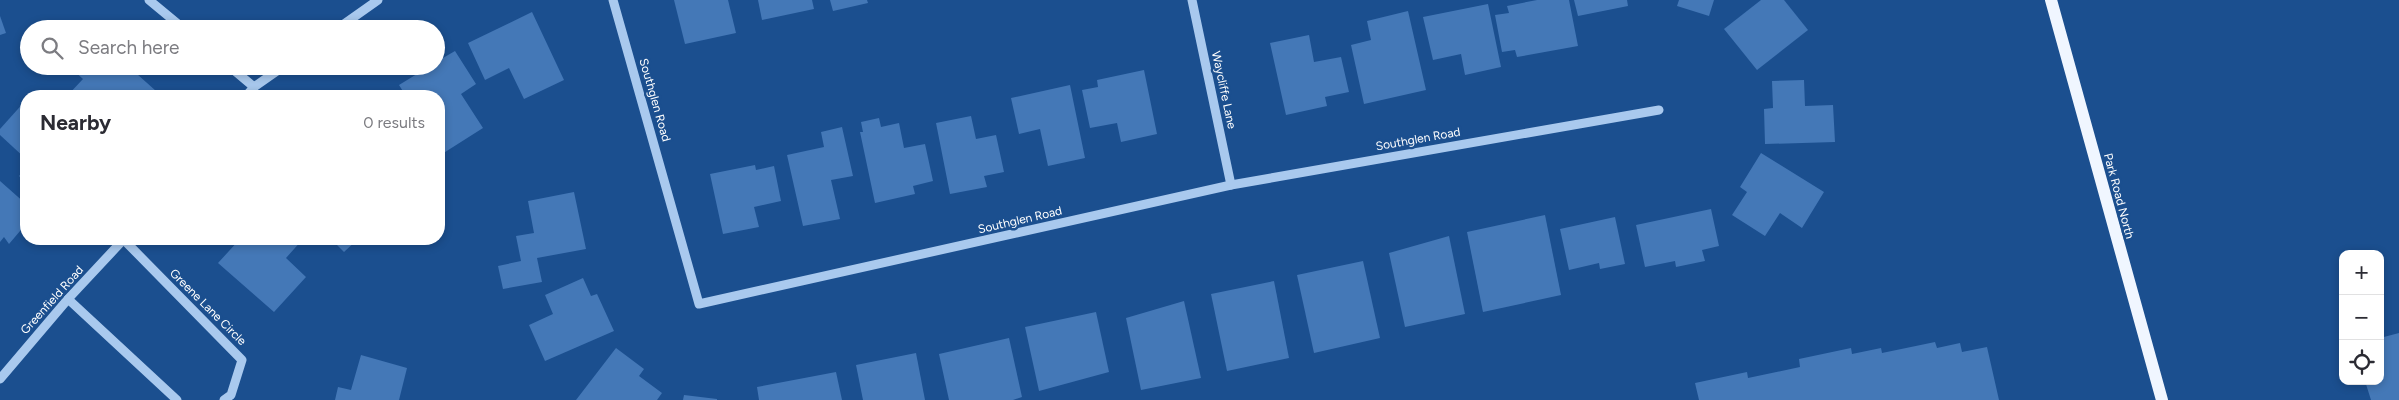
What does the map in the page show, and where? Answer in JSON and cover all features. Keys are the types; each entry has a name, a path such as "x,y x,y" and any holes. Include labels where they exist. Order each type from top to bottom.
{"main road":[{"name":"Park Road North","path":"2051,0 2162,400"}],"street":[{"path":"149,0 173,20"},
{"path":"350,20 378,0"},
{"name":"Southglen Road","path":"613,0 699,304 1231,185 1659,110"},
{"name":"Waycliffe Lane","path":"1192,0 1231,185"},
{"path":"239,75 254,88 272,75"},
{"name":"Greenfield Road","path":"0,378 68,299 118,245"},
{"name":"Greene Lane Circle","path":"130,245 242,360 231,395 224,400"},
{"path":"68,299 176,400"}],"building":[{"path":"674,0 728,0 736,33 685,44"},
{"path":"758,0 812,0 814,9 762,20"},
{"path":"830,0 867,0 868,3 833,11"},
{"path":"1537,0 1569,0 1578,46 1517,57 1515,50 1502,52 1495,15 1509,13 1507,6"},
{"path":"1574,0 1627,0 1628,6 1578,16"},
{"path":"1679,0 1714,0 1709,16 1677,6"},
{"path":"1761,0 1784,0 1808,30 1757,70 1724,29"},
{"path":"1488,4 1501,67 1465,75 1461,54 1433,60 1423,17"},
{"path":"1408,11 1426,90 1364,104 1351,45 1371,40 1367,21"},
{"path":"532,12 564,80 524,99 509,68 485,80 468,43"},
{"path":"0,16 6,33 0,35"},
{"path":"1309,35 1314,62 1341,57 1349,92 1325,97 1327,106 1286,115 1270,43"},
{"path":"455,51 476,84 461,94 483,128 445,152 445,90 402,90 399,85 415,75 445,75 445,57"},
{"path":"1144,70 1157,134 1121,142 1117,123 1090,128 1082,90 1098,87 1097,80"},
{"path":"79,75 138,75 155,90 73,90 83,79"},
{"path":"1804,80 1805,106 1833,105 1835,142 1765,144 1764,109 1773,108 1772,81"},
{"path":"1070,85 1085,158 1048,166 1040,129 1019,134 1011,98"},
{"path":"20,107 20,153 0,135 0,129"},
{"path":"971,116 976,139 996,135 1004,172 984,176 987,187 950,194 936,123"},
{"path":"879,118 881,127 899,123 904,148 925,144 933,181 913,186 915,194 875,203 860,132 863,132 861,122"},
{"path":"842,127 853,176 831,180 840,219 803,226 787,155 824,147 821,132"},
{"path":"1761,153 1824,192 1802,228 1780,213 1765,236 1732,215 1747,192 1740,187"},
{"path":"755,165 756,170 774,166 781,201 754,207 759,227 723,234 710,174"},
{"path":"0,181 20,199 20,231 9,244 4,237 0,242"},
{"path":"574,192 586,249 537,258 542,282 503,289 498,266 521,261 516,236 534,233 528,201"},
{"path":"1711,209 1719,246 1702,250 1705,261 1676,267 1675,261 1645,267 1636,225"},
{"path":"1545,215 1561,295 1483,312 1467,232"},
{"path":"1615,217 1625,264 1600,269 1599,263 1569,270 1560,229"},
{"path":"1449,236 1465,314 1405,327 1389,253"},
{"path":"234,245 298,245 286,258 306,277 274,312 218,263"},
{"path":"337,245 352,245 344,252"},
{"path":"1363,261 1380,338 1314,353 1297,275"},
{"path":"583,278 591,296 597,294 614,331 545,361 529,325 553,314 545,295"},
{"path":"1274,281 1289,358 1227,371 1211,294"},
{"path":"1184,301 1201,378 1141,390 1126,318"},
{"path":"1096,312 1109,372 1039,391 1025,327"},
{"path":"2399,333 2399,400 2371,400 2366,385 2384,385 2384,337"},
{"path":"1009,338 1022,397 1013,400 949,400 939,354"},
{"path":"1935,342 1937,348 1960,343 1962,352 1987,347 1999,400 1699,400 1695,383 1747,372 1748,378 1800,367 1799,359 1851,348 1852,354 1881,348 1882,353"},
{"path":"616,348 644,369 639,376 662,393 657,400 576,400"},
{"path":"916,353 925,400 863,400 856,365"},
{"path":"361,355 407,368 399,400 335,400 338,387 351,390"},
{"path":"836,372 842,400 759,400 757,387"},
{"path":"684,395 717,399 717,400 683,400"}]}
